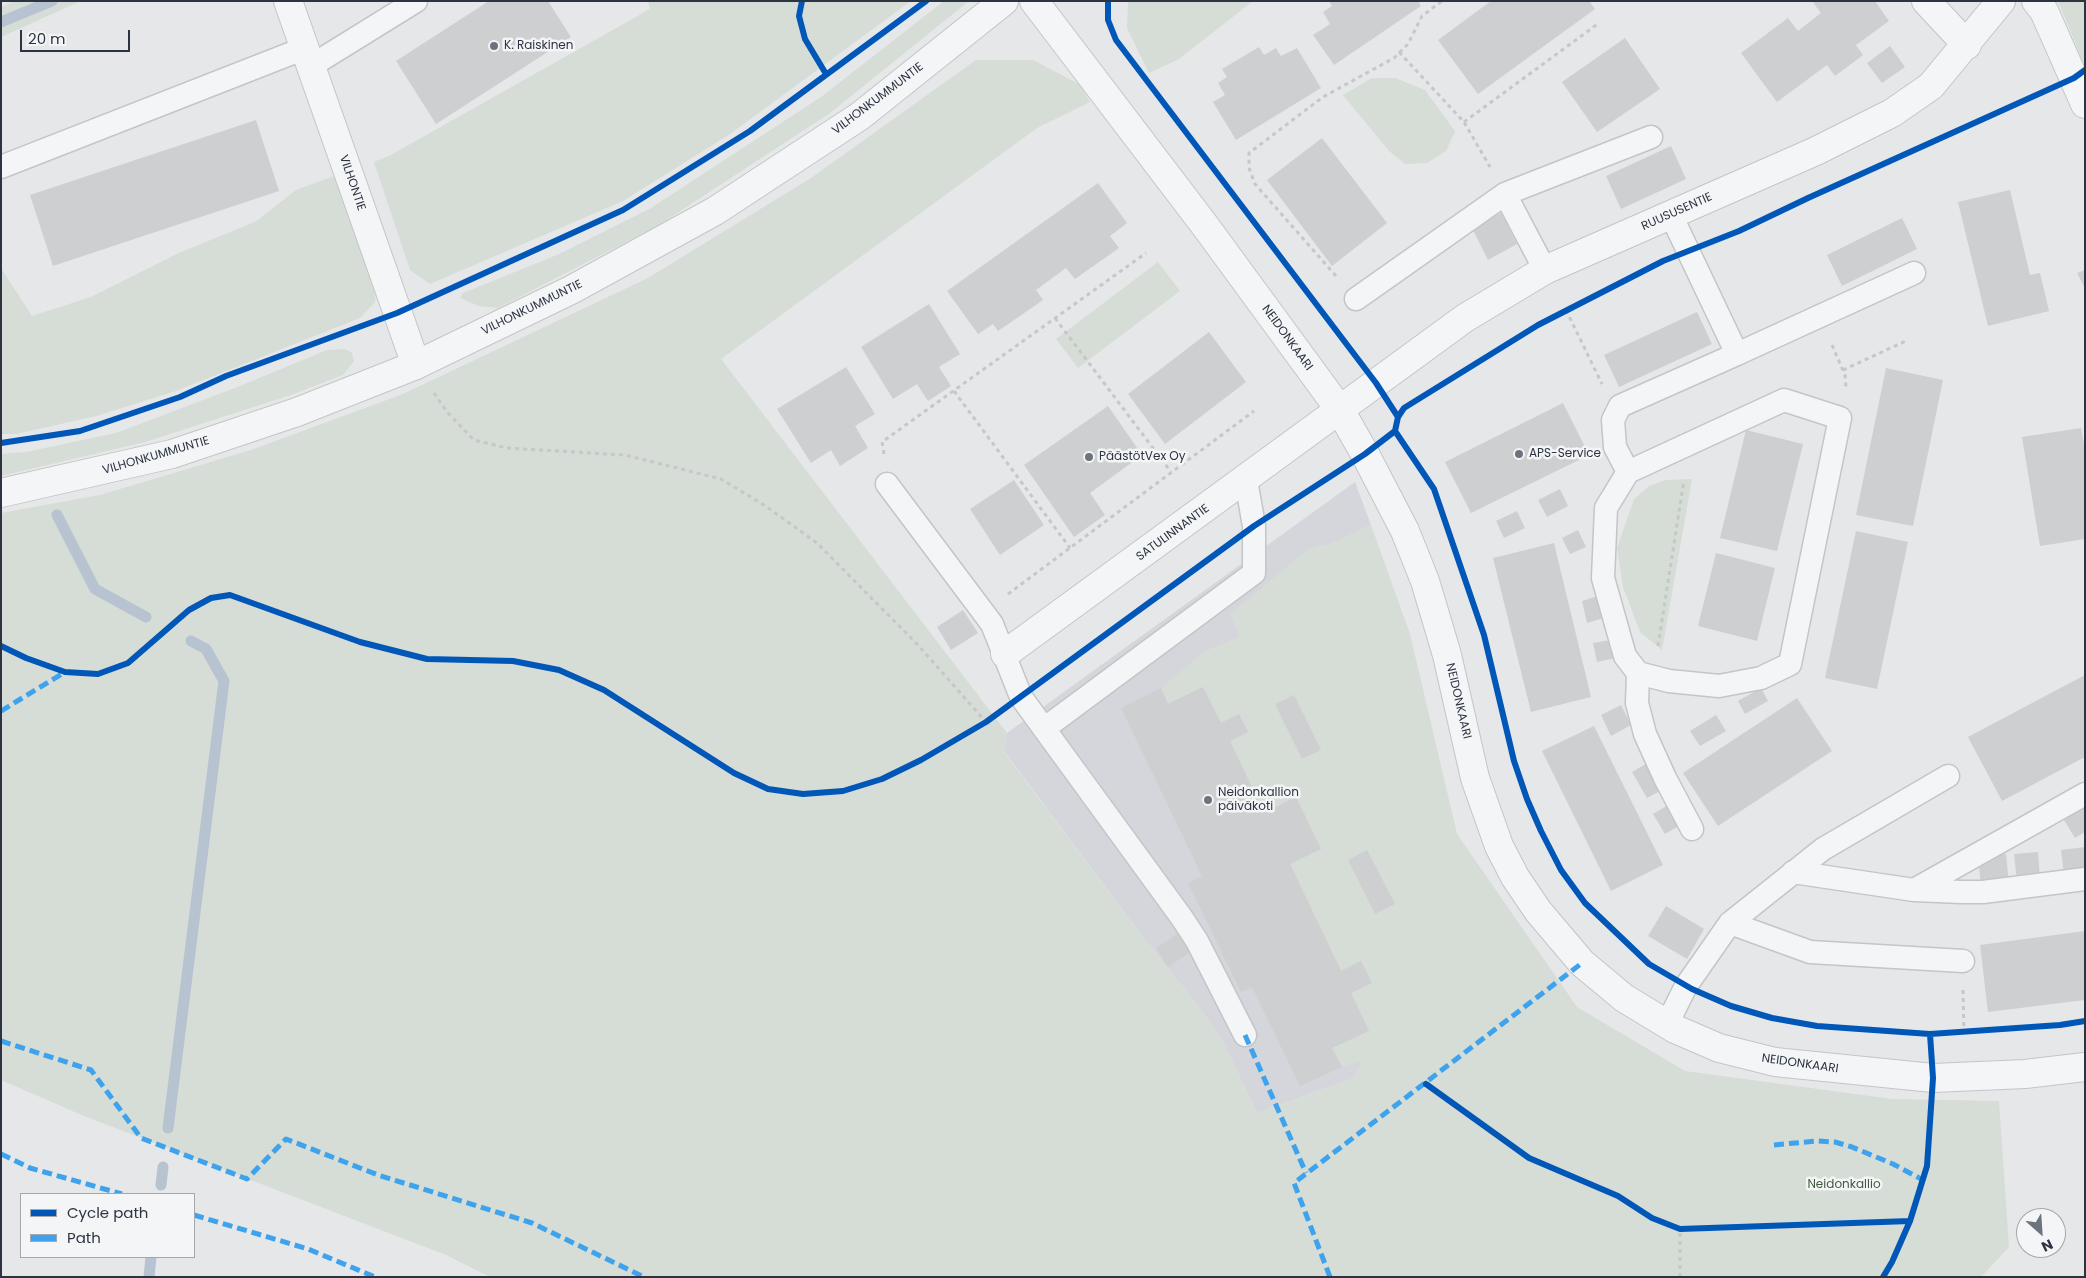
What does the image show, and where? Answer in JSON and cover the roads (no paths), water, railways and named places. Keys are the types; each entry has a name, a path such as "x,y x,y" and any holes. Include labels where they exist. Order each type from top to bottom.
{"street":[{"name":"VILHONTIE","path":"288,1 416,365"},
{"name":"VILHONKUMMUNTIE","path":"1,494 172,454 297,412 416,365 570,290 715,211 860,116 1004,1"},
{"name":"NEIDONKAARI","path":"1034,1 1206,227 1340,410 1405,531 1424,581 1448,655 1475,778 1499,846 1515,878 1538,912 1582,963 1624,998 1667,1024 1719,1048 1775,1062 1932,1078 2025,1074 2085,1068"},
{"path":"1926,1 1967,45"},
{"name":"RUUSUSENTIE","path":"1340,410 1465,318 1545,270 1816,151 1892,113 1931,86 1967,45 2001,1"},
{"path":"2036,1 2044,12 2085,104"},
{"name":"SATULINNANTIE","path":"1005,654 1340,410"}],"lane":[{"path":"1,167 308,57 416,1"},
{"path":"1356,299 1505,194 1651,137"},
{"path":"1505,194 1545,270"},
{"path":"1671,215 1737,354"},
{"path":"1628,472 1615,447 1613,420 1620,406 1914,273"},
{"path":"1784,400 1840,418 1790,664 1760,678 1719,686 1669,681 1646,675 1625,656 1603,578 1606,508 1628,472 1784,400"},
{"path":"1045,728 1254,573 1254,526 1246,480"},
{"path":"887,484 992,624 1021,697 1187,926 1245,1035"},
{"path":"1646,675 1637,703 1645,734 1665,778 1692,829"},
{"path":"1667,1024 1686,986 1730,923 1823,849 1948,776"},
{"path":"1914,890 2085,794"},
{"path":"1793,872 1914,890 1983,892 2085,879"},
{"path":"1730,923 1810,952 1963,961"}],"waterway":[{"path":"1,22 52,1"},
{"path":"57,515 95,589 146,617"},
{"path":"168,1128 224,681 206,649 191,641"},
{"path":"161,1185 163,1167"},
{"path":"149,1277 151,1258"}],"place":[{"name":"K. Raiskinen","path":"494,46"},
{"name":"APS-Service","path":"1519,454"},
{"name":"PäästötVex Oy","path":"1089,457"},
{"name":"Neidonkallion päiväkoti","path":"1208,800"}],"park label":[{"name":"Neidonkallio","path":"1844,1185"}]}
